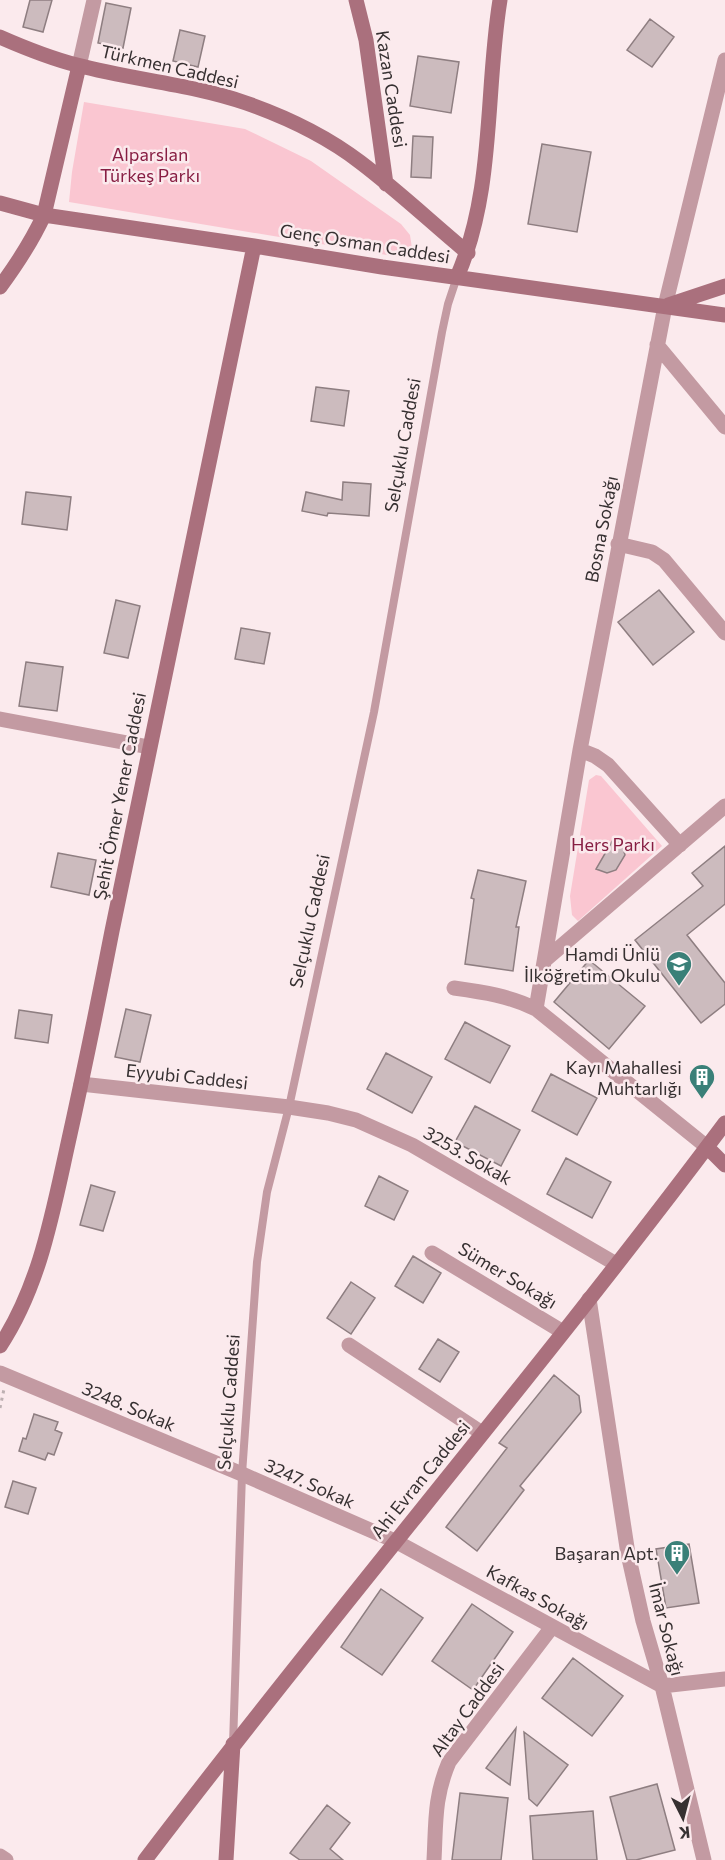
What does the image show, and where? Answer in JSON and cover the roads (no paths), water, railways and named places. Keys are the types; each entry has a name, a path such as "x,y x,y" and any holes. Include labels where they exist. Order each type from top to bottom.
{"street":[{"path":"0,287 34,237 44,215 94,0"},
{"name":"Kazan Caddesi","path":"356,0 366,40 386,184"},
{"name":"Selçuklu Caddesi","path":"457,277 468,253 485,165 496,24 500,0"},
{"name":"Türkmen Caddesi","path":"0,37 79,66 196,88 247,104 298,125 359,161 468,253"},
{"name":"Bosna Sokağı","path":"536,1009 580,750 657,345 725,60"},
{"name":"Genç Osman Caddesi","path":"0,203 44,215 725,315"},
{"name":"Şehit Ömer Yener Caddesi","path":"0,1346 25,1303 53,1215 254,246"},
{"path":"665,306 725,286"},
{"path":"657,345 725,427"},
{"path":"618,544 652,552 664,560 725,633"},
{"path":"0,719 149,747"},
{"path":"580,750 596,756 608,765 680,845"},
{"path":"544,960 725,806"},
{"path":"454,988 494,994 517,1000 536,1009 707,1147 725,1165"},
{"name":"Eyyubi Caddesi","path":"81,1084 289,1107"},
{"name":"3253. Sokak","path":"289,1107 346,1118 412,1145 616,1264"},
{"name":"Ahi Evran Caddesi","path":"145,1860 233,1744 563,1332 725,1123"},
{"name":"Sümer Sokağı","path":"432,1252 563,1332"},
{"name":"İmar Sokağı","path":"589,1299 628,1554 704,1860"},
{"path":"349,1345 482,1433"},
{"name":"3248. Sokak","path":"0,1373 242,1474"},
{"name":"3247. Sokak","path":"242,1474 395,1541"},
{"name":"Kafkas Sokağı","path":"395,1541 662,1686"},
{"name":"Altay Caddesi","path":"434,1860 436,1806 440,1783 449,1762 552,1627"},
{"path":"662,1686 725,1679"},
{"name":"Selçuklu Caddesi","path":"226,1860 233,1744"},
{"path":"0,1856 6,1860"}],"lane":[{"name":"Selçuklu Caddesi","path":"233,1744 242,1474 257,1262 267,1192 289,1107 374,712 442,332 457,277"}],"place":[{"name":"Hamdi Ünlü İlköğretim Okulu","path":"679,987"},
{"name":"Kayı Mahallesi Muhtarlığı","path":"702,1100"},
{"name":"Başaran Apt.","path":"677,1576"}],"park label":[{"name":"Alparslan Türkeş Parkı","path":"150,164"},
{"name":"Hers Parkı","path":"613,844"}]}
